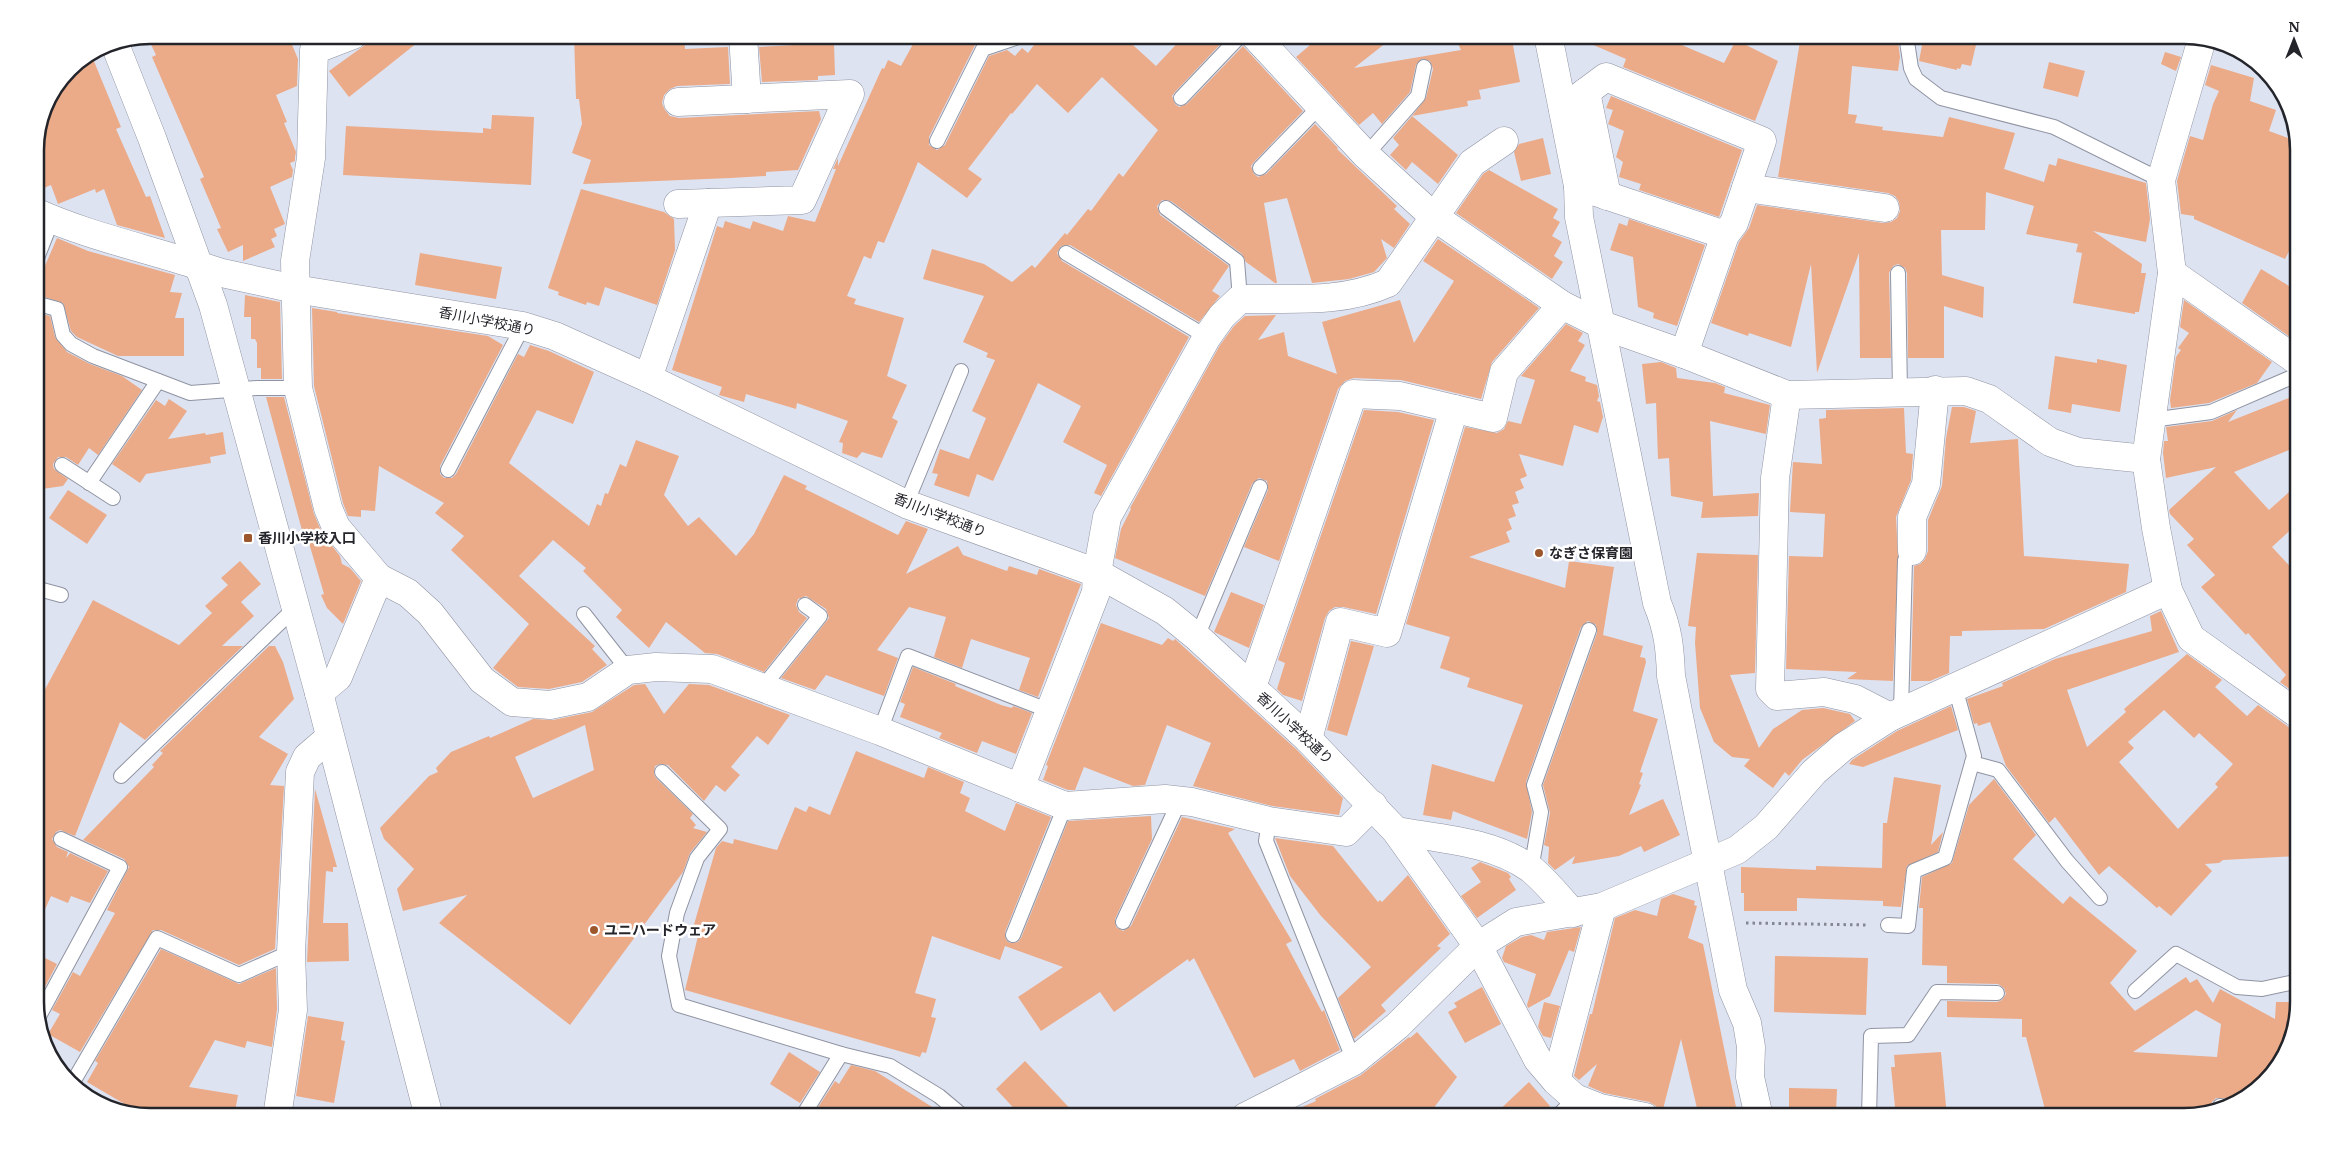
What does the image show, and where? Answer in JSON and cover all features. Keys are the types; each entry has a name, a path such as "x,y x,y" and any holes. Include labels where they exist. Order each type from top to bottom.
{"street":[{"path":"330,44 314,50 311,158 295,261 298,388 328,508 336,527 379,578 408,593 430,613 482,680 512,702 550,705 588,697 628,670 656,668 712,669 880,731 1064,806 1165,799 1180,800 1269,821 1346,832 1373,805"},
{"path":"744,44 747,99"},
{"path":"1262,44 1366,155 1433,216 1562,305 1602,325 1684,354 1787,395 1936,390 1966,391 1989,399 2050,442 2078,452 2146,459"},
{"path":"1550,44 1578,186 1579,217 1657,603 1666,625 1670,647 1671,676 1732,990 1747,1023 1751,1046 1750,1077 1757,1108"},
{"path":"2200,45 2162,180 2172,272 2146,459 2156,528 2168,590 2190,638 2290,710"},
{"path":"117,49 200,266 213,305 294,608 319,693 329,738 428,1108"},
{"path":"1563,109 1606,77 1762,141 1734,222 1725,235 1684,354"},
{"path":"1586,92 1607,196"},
{"path":"678,102 850,94 802,200 678,204"},
{"path":"1020,788 1096,592 1097,573 1107,517 1207,337 1222,316 1240,299 1341,298 1365,293 1388,284 1433,216 1472,163 1504,141"},
{"path":"1578,186 1725,235"},
{"path":"1746,188 1885,208"},
{"path":"648,378 708,203"},
{"name":"香川小学校通り","path":"44,216 222,274 295,289 523,326 555,336 648,378 906,504 1097,573 1165,611 1197,637 1308,739 1396,831 1478,946 1538,1060 1563,1099 1600,1108"},
{"path":"2172,272 2290,356"},
{"path":"1252,687 1353,394 1400,396 1494,418 1504,372 1562,305"},
{"path":"1909,555 1912,517 1926,484 1936,390"},
{"path":"1787,395 1775,478 1770,689 1777,696 1824,692 1855,699 1896,714"},
{"path":"1308,739 1340,622 1387,633 1454,409"},
{"path":"319,693 338,677 379,578"},
{"path":"1263,1108 1354,1061 1397,1026 1478,946 1516,922 1573,913 1602,906 1737,850 1766,826 1814,772 1844,748 1896,714 2168,590"},
{"path":"278,1108 293,1010 291,952 300,772 307,758 329,738"},
{"path":"1396,831 1476,845 1505,854 1532,870 1573,913"},
{"path":"1563,1099 1602,906"}],"lane":[{"path":"937,141 983,49 998,44"},
{"path":"1182,98 1245,44"},
{"path":"1907,44 1910,68 1916,79 1941,98 2054,127 2162,180"},
{"path":"1366,155 1418,96 1424,67"},
{"path":"1260,168 1320,106"},
{"path":"1166,208 1237,261 1240,299"},
{"path":"1066,253 1207,337"},
{"path":"1898,274 1900,392"},
{"path":"44,305 57,309 63,335 71,344 93,356 190,393 236,389 298,388"},
{"path":"448,470 523,326"},
{"path":"906,504 961,371"},
{"path":"2151,420 2211,412 2290,378"},
{"path":"89,483 158,381"},
{"path":"62,465 113,498"},
{"path":"1197,637 1260,487"},
{"path":"1896,714 1909,555"},
{"path":"44,590 61,595"},
{"path":"762,688 820,616 805,605"},
{"path":"121,776 294,608"},
{"path":"584,614 628,670"},
{"path":"1532,870 1541,812 1534,785 1589,630"},
{"path":"880,731 908,656 1050,711"},
{"path":"1888,925 1908,926 1914,871 1945,858 1974,756 1955,688"},
{"path":"1972,763 1998,770 2067,861 2100,898"},
{"path":"662,772 720,829 697,858 677,913 669,956 679,1005 841,1054 890,1066 939,1096 953,1108"},
{"path":"1123,922 1180,800"},
{"path":"1013,935 1064,806"},
{"path":"1269,821 1266,841 1354,1061"},
{"path":"44,1007 120,867 62,839"},
{"path":"76,1078 157,938 239,975 291,952"},
{"path":"2135,991 2176,954 2237,987 2262,989 2290,983"},
{"path":"1869,1108 1871,1036 1908,1035 1937,992 1997,993"},
{"path":"808,1108 841,1054"}],"path":[{"path":"1719,922 1888,925"}],"building":[{"path":"151,44 292,44 298,59 297,86 276,95 287,122 284,123 296,152 295,161 290,163 293,170 292,177 270,187 285,224 274,229 277,236 271,239 275,247 243,261 243,245 228,252 217,229 221,228 200,179 204,177 152,57 156,55"},
{"path":"416,44 349,97 329,71 365,45"},
{"path":"574,44 685,44 685,49 728,47 730,84 677,86 670,89 664,95 662,103 670,116 679,118 819,111 821,119 798,170 766,172 766,176 583,184 591,160 572,153 582,124 579,99 576,99"},
{"path":"834,44 835,75 818,76 818,80 762,82 759,47"},
{"path":"913,44 977,44 929,137 929,145 937,150 945,145 989,56 1007,50 1015,56 1022,48 1028,53 1035,44 1132,44 1156,66 1177,44 1220,44 1172,96 1175,104 1179,107 1187,104 1243,46 1303,111 1254,162 1251,166 1254,174 1258,177 1266,174 1315,124 1337,149 1397,206 1394,209 1410,224 1394,248 1381,239 1387,258 1374,272 1349,279 1312,283 1287,198 1264,203 1277,283 1275,283 1246,262 1242,254 1171,201 1162,200 1157,206 1160,215 1229,266 1212,291 1220,296 1199,322 1070,245 1061,246 1057,253 1062,261 1189,337 1101,496 1094,493 1107,465 1063,442 1081,406 1038,383 993,481 977,474 969,497 934,485 938,474 932,473 940,449 969,459 986,418 972,411 995,360 986,357 988,353 963,342 984,296 923,279 932,249 984,264 1012,282 1032,265 1035,268 1065,233 1067,235 1088,209 1091,211 1119,173 1123,177 1158,130 1102,77 1068,113 1037,84 1011,113 968,169 982,179 967,198 918,162 884,243 878,241 871,259 864,256 847,296 856,299 854,304 904,318 887,376 907,385 892,418 898,421 882,458 862,452 857,458 842,453 843,443 839,442 848,421 797,403 796,409 746,394 744,402 719,395 722,387 672,370 717,226 723,228 725,221 750,229 753,221 783,231 788,216 815,222 836,169 833,169 838,158 838,166 882,68 884,69 888,60 901,66"},
{"path":"1385,44 1354,68 1461,50 1458,44 1513,44 1520,82 1479,90 1481,99 1467,101 1468,106 1412,116 1426,98 1433,69 1430,61 1422,59 1416,65 1410,92 1382,124 1373,113 1359,125 1296,57 1310,45"},
{"path":"1591,44 1679,44 1724,63 1734,44 1744,44 1778,61 1755,121 1623,67 1626,59"},
{"path":"1800,44 1898,44 1900,57 1898,71 1852,66 1848,114 1857,115 1855,123 1883,127 1882,130 1943,137 1949,117 2015,133 2004,169 2044,182 2049,164 2056,166 2058,158 2146,183 2150,219 2146,242 2093,231 2142,264 2141,273 2146,273 2139,312 2135,312 2135,314 2073,303 2082,253 2076,252 2078,244 2026,234 2034,206 1986,192 1985,230 1941,230 1942,275 1984,287 1983,318 1944,306 1944,358 1908,358 1907,273 1905,268 1898,264 1893,266 1889,273 1891,358 1860,358 1859,253 1817,373 1811,264 1791,347 1749,333 1748,336 1711,323 1739,242 1749,228 1757,205 1883,223 1891,222 1897,218 1900,211 1899,202 1895,196 1888,193 1778,177"},
{"path":"1922,44 1976,45 1971,66 1962,64 1960,69 1957,68 1957,70 1919,61"},
{"path":"2165,52 2181,57 2176,71 2161,64"},
{"path":"94,60 121,127 116,129 146,197 150,196 165,238 117,225 104,189 96,193 95,189 58,204 51,185 44,188 44,143 49,116 66,85 80,70"},
{"path":"2049,62 2085,71 2078,97 2043,88"},
{"path":"2211,65 2254,78 2250,101 2276,110 2269,131 2289,138 2290,249 2285,259 2194,219 2194,216 2181,214 2177,181 2190,136 2203,140 2213,104 2219,91 2205,85"},
{"path":"1611,96 1742,150 1719,217 1639,190 1641,184 1619,177 1623,162 1616,157 1624,131 1608,124 1613,110 1606,108"},
{"path":"492,115 534,117 531,185 343,175 346,126 483,133 483,128 491,129"},
{"path":"1412,116 1458,155 1438,184 1412,162 1406,170 1390,155 1399,145 1393,138"},
{"path":"1543,138 1551,174 1521,181 1514,152 1519,144"},
{"path":"1489,170 1558,209 1553,218 1560,222 1552,236 1562,242 1554,256 1563,262 1552,279 1456,213 1483,174"},
{"path":"581,189 664,212 674,219 675,250 657,305 605,287 599,306 587,302 586,305 558,295 559,292 548,288"},
{"path":"1629,219 1705,245 1677,326 1653,318 1654,313 1638,307 1633,257 1610,250 1619,223 1627,226"},
{"path":"57,238 88,251 175,275 170,292 182,293 175,318 184,318 184,356 118,356 77,337 71,331 63,303 44,297 44,268"},
{"path":"1438,239 1539,308 1492,362 1481,399 1401,380 1354,378 1345,381 1338,389 1279,561 1244,547 1268,490 1267,481 1259,478 1252,484 1205,596 1115,558 1121,529 1130,508 1220,345 1234,326 1245,316 1276,315 1258,340 1284,332 1288,356 1337,374 1322,322 1400,300 1414,343 1454,281 1423,261"},
{"path":"420,253 502,267 496,299 415,285"},
{"path":"2261,269 2290,287 2290,337 2242,303"},
{"path":"245,295 280,302 282,379 261,379 261,368 257,368 257,343 255,339 251,339 251,317 244,317"},
{"path":"2184,300 2272,362 2257,383 2209,403 2171,408 2170,400 2176,357 2181,350 2178,348 2189,333 2180,327"},
{"path":"312,308 488,336 503,345 440,466 440,474 444,478 452,478 456,474 518,354 524,357 530,345 549,351 594,372 573,424 537,410 509,463 589,526 597,504 601,506 605,493 608,494 620,464 626,467 636,440 679,456 664,495 688,526 699,517 736,556 754,534 784,475 807,486 805,489 898,535 906,521 928,529 906,574 958,546 963,555 1007,571 1009,566 1037,575 1039,569 1081,584 1038,697 1019,690 1030,658 971,639 962,668 934,657 946,617 909,607 877,650 898,658 884,696 826,675 815,690 781,678 829,618 826,609 806,596 798,599 796,605 799,612 807,618 764,672 717,654 705,653 666,622 649,648 616,617 622,610 583,571 586,568 553,540 519,576 595,646 592,649 607,665 582,682 549,689 518,687 493,668 529,624 451,550 464,536 435,513 444,503 379,466 375,511 361,510 361,517 348,516 343,503 314,386"},
{"path":"44,314 50,316 55,337 67,352 90,364 122,376 142,390 98,455 89,448 78,465 66,457 58,457 53,464 54,469 68,479 63,486 44,489"},
{"path":"1566,324 1583,333 1578,341 1585,345 1570,371 1586,377 1585,381 1597,385 1599,396 1597,401 1600,402 1603,417 1598,433 1574,425 1563,466 1519,454 1527,476 1520,479 1524,488 1515,492 1519,503 1512,505 1516,516 1508,519 1512,529 1506,532 1510,542 1469,557 1565,588 1569,561 1614,567 1603,635 1643,646 1640,657 1645,658 1646,662 1633,711 1658,719 1640,772 1643,773 1639,784 1641,785 1629,815 1663,799 1680,835 1644,852 1641,846 1619,856 1572,864 1575,856 1555,870 1548,863 1549,847 1544,845 1550,813 1543,785 1597,633 1596,625 1588,621 1581,627 1526,782 1532,812 1527,839 1453,811 1451,820 1423,815 1432,764 1494,782 1523,705 1467,687 1470,678 1440,668 1450,637 1406,624 1465,427 1497,433 1504,429 1508,421 1521,424 1535,380 1521,376"},
{"path":"2055,356 2097,363 2097,359 2127,365 2120,412 2072,404 2071,413 2048,409"},
{"path":"1661,362 1676,368 1677,378 1715,383 1725,387 1724,393 1770,405 1766,434 1710,421 1713,496 1759,493 1758,516 1701,518 1703,502 1671,496 1669,458 1658,459 1656,403 1646,404 1642,364"},
{"path":"266,397 284,397 314,514 322,533 340,556 342,564 350,568 361,581 343,624 327,608 321,595 324,594 306,533 303,534"},
{"path":"2290,398 2290,450 2234,472 2269,510 2290,491 2290,530 2272,547 2290,566 2290,689 2280,682 2286,675 2248,633 2246,635 2201,587 2215,575 2187,545 2194,539 2170,514 2169,510 2216,467 2166,478 2163,453 2164,441 2168,441 2166,427 2212,421 2237,410 2228,422"},
{"path":"169,399 187,411 168,439 223,432 226,454 210,457 211,463 146,474 140,483 112,464 156,400 165,406"},
{"path":"1952,407 1964,407 1976,411 1970,443 2018,439 2024,556 2129,564 2126,592 2044,629 1962,631 1962,636 1950,636 1949,673 1930,681 1911,681 1914,566 1920,564 1925,559 1928,551 1928,520 1942,486 1946,438"},
{"path":"1904,408 1906,453 1913,454 1911,480 1896,517 1898,556 1893,681 1847,679 1857,672 1786,669 1789,556 1823,557 1825,514 1790,512 1793,462 1822,464 1819,419 1826,418 1826,410"},
{"path":"1364,410 1398,412 1434,420 1376,614 1343,607 1335,607 1329,611 1325,618 1302,701 1283,695 1277,689 1285,663 1278,660"},
{"path":"68,490 107,515 87,544 49,518"},
{"path":"1697,553 1758,555 1755,673 1730,675 1759,748 1773,729 1802,710 1823,708 1850,714 1855,721 1802,760 1789,776 1785,772 1773,788 1744,766 1750,759 1732,757 1714,742 1700,708 1695,643 1696,627 1688,626"},
{"path":"240,561 261,584 241,602 254,616 222,646 243,646 145,740 120,722 75,836 60,830 56,832 52,839 57,847 68,852 66,858 70,853 108,871 90,903 71,896 68,903 51,896 44,912 44,691 93,600 179,645 212,613 205,606 228,585 221,578"},
{"path":"1231,592 1264,605 1249,648 1214,632"},
{"path":"2161,611 2179,652 2067,690 2087,747 2126,712 2124,709 2187,654 2222,680 2215,687 2247,716 2258,705 2290,728 2290,856 2223,860 2219,863 2205,864 2212,871 2171,916 2159,906 2157,908 2109,866 2099,875 2055,817 2049,823 2006,766 1990,722 1978,726 1977,723 1974,724 1967,699 2003,686 2002,683 2055,659 2152,631 2150,616","holes":["2164,710 2194,738 2199,733 2233,764 2215,784 2218,787 2178,829 2119,762 2134,748 2128,742"]},
{"path":"1101,623 1162,645 1168,638 1173,641 1175,639 1297,750 1343,798 1339,815 1272,806 1193,786 1211,743 1167,725 1145,785 1133,786 1084,767 1075,790 1068,790 1043,780 1048,766 1046,765"},
{"path":"1351,641 1374,646 1347,736 1327,730"},
{"path":"269,646 275,646 283,662 294,699 259,737 288,754 270,785 284,786 275,949 239,965 161,930 153,930 80,1052 49,1034 60,1014 52,1010 73,972 80,976 115,913 107,910 129,867 124,859 83,840 154,767 152,765 163,753 160,751"},
{"path":"913,667 1001,705 1012,708 1013,706 1032,713 1016,754 982,741 977,753 939,738 942,733 900,717 905,704 900,702"},
{"path":"645,684 664,714 689,684 709,685 790,715 768,745 757,736 731,767 740,775 725,792 716,785 704,801 668,765 660,764 655,766 654,774 656,778 693,814 690,818 696,825 693,828 707,832 690,853 683,872 570,1025 439,923 467,895 403,911 397,889 414,869 384,839 380,828 429,776 438,772 436,768 451,752 489,736 490,738 533,719 553,720 592,712 634,685","holes":["585,725 594,770 533,798 515,757"]},
{"path":"1951,706 1958,730 1863,767 1849,764 1852,760 1897,731"},
{"path":"856,751 924,778 928,767 964,782 960,793 970,798 965,811 1005,831 1016,803 1051,817 1005,932 1006,940 1010,943 1018,942 1021,938 1068,821 1151,816 1152,839 1115,919 1116,927 1123,931 1131,926 1182,817 1235,829 1228,833 1292,941 1286,944 1322,1012 1324,1010 1340,1050 1300,1071 1294,1059 1254,1078 1194,958 1189,962 1188,959 1114,1012 1100,992 1041,1031 1018,997 1063,967 1005,946 1000,960 932,936 915,993 936,999 931,1017 936,1018 926,1053 922,1052 920,1057 685,990 698,936 691,935 716,848 722,841 733,844 734,839 777,850 795,807 806,812 809,806 830,815"},
{"path":"1894,777 1941,785 1931,845 1943,832 1938,852 1907,866 1901,907 1883,906 1883,901 1797,898 1797,911 1744,911 1744,893 1741,893 1741,867 1816,870 1816,866 1882,868 1883,823 1887,823"},
{"path":"1994,779 2036,835 2013,859 2063,904 2070,896 2137,951 2110,983 2135,1011 2186,977 2190,983 2197,979 2213,1003 2220,989 2275,1019 2276,1002 2290,1002 2287,1029 2272,1061 2249,1086 2226,1099 2216,1098 2211,1105 2184,1108 2045,1108 2026,1037 2022,1037 2022,1019 1947,1017 1947,1001 1997,1002 2002,1000 2006,994 2004,988 1998,984 1947,983 1947,966 1922,965 1923,908 1919,908 1922,877 1952,863 1969,805","holes":["2196,1010 2221,1024 2217,1057 2133,1052"]},
{"path":"315,789 337,867 333,867 333,872 326,871 323,923 348,923 349,961 307,962"},
{"path":"1275,838 1333,846 1378,902 1380,900 1382,902 1408,875 1450,934 1437,946 1441,948 1381,1005 1386,1011 1354,1039 1338,998 1371,967 1321,916 1290,876"},
{"path":"1480,862 1508,873 1511,877 1509,879 1516,890 1477,918 1461,896 1481,882 1471,868"},
{"path":"1673,894 1695,901 1694,905 1697,906 1688,938 1703,944 1736,1108 1697,1108 1681,1039 1663,1108 1657,1108 1649,1102 1604,1093 1588,1086 1597,1064 1579,1080 1574,1076 1590,1014 1592,1014 1615,918 1635,910 1657,916 1661,899"},
{"path":"1581,927 1574,952 1569,950 1550,996 1528,1008 1527,1005 1536,974 1504,962 1502,958 1506,946 1522,937 1531,935 1544,940 1547,932"},
{"path":"161,949 239,984 276,968 277,1009 272,1047 247,1041 245,1048 215,1040 189,1087 238,1095 236,1108 143,1108 127,1106 87,1082 98,1063 95,1061"},
{"path":"1775,956 1868,958 1866,1015 1774,1012"},
{"path":"44,958 57,964 44,989"},
{"path":"1482,987 1501,1024 1465,1043 1448,1012 1457,1007 1454,1003"},
{"path":"1544,1002 1560,1006 1551,1038 1543,1036 1538,1027"},
{"path":"308,1016 344,1022 341,1040 345,1041 334,1103 296,1096"},
{"path":"1417,1032 1457,1077 1434,1108 1300,1108 1316,1101 1315,1099 1361,1075"},
{"path":"789,1052 820,1072 800,1103 770,1084"},
{"path":"1941,1052 1946,1108 1895,1108 1891,1067 1895,1067 1894,1055"},
{"path":"1025,1061 1069,1108 1014,1108 996,1089"},
{"path":"851,1065 875,1071 934,1108 818,1108 835,1081 839,1084"},
{"path":"1529,1082 1550,1106 1548,1108 1502,1108"},
{"path":"1789,1088 1837,1089 1836,1108 1789,1108"}],"place":[{"name":"香川小学校入口","path":"248,538"},
{"name":"なぎさ保育園","path":"1539,553"},
{"name":"ユニハードウェア","path":"594,930"}]}
